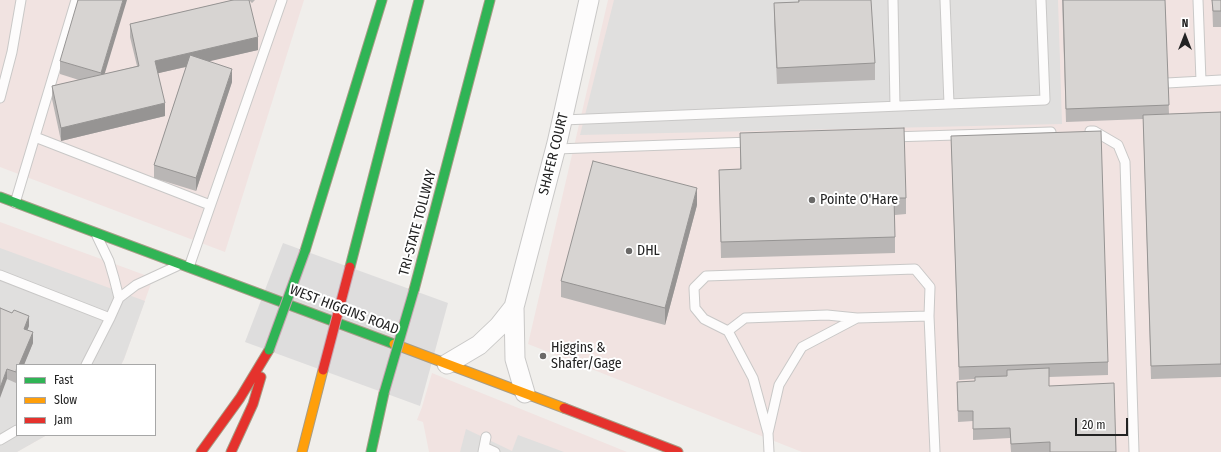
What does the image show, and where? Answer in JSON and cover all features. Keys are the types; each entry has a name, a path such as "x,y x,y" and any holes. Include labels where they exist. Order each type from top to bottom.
{"main road":[{"path":"231,452 253,404 269,350 305,251 382,0"},
{"path":"302,452 419,0"},
{"name":"TRI-STATE TOLLWAY","path":"371,452 384,393 414,290 490,0"},
{"name":"WEST HIGGINS ROAD","path":"0,197 185,265 678,452"},
{"path":"201,452 240,398 269,350"}],"street":[{"name":"SHAFER COURT","path":"525,393 515,359 514,307 556,148 589,0"},
{"name":"SHAFER COURT","path":"447,364 479,345 500,326 514,307"}],"lane":[{"path":"0,98 12,52 21,0"},
{"path":"15,203 76,0"},
{"path":"87,364 110,318 118,298 136,285 185,265 210,205 282,0"},
{"path":"893,0 894,106"},
{"path":"945,0 949,104"},
{"path":"562,120 1045,100 1041,0"},
{"path":"1198,0 1201,81"},
{"path":"1167,83 1221,80"},
{"path":"1078,131 1094,131 1118,145 1125,162 1134,452"},
{"path":"880,138 1062,132"},
{"path":"35,137 210,205"},
{"path":"556,148 762,142"},
{"path":"95,232 109,261 118,298"},
{"path":"769,452 768,433 752,378 728,331 704,319 695,308 694,288 706,276 915,268 930,287 929,316 935,452"},
{"path":"0,275 110,318"},
{"path":"728,331 745,318 827,315 857,318 929,316"},
{"path":"768,433 779,385 802,347 857,318"},
{"path":"0,440 16,431"},
{"path":"486,437 484,450 495,452"}],"shaded area":[{"path":"0,0 304,0 225,252 0,167"},
{"path":"608,0 1221,0 1221,452 802,452 528,344"},
{"path":"614,0 1058,0 1062,124 580,135"},
{"path":"0,222 153,278 122,364 16,364 16,436 45,436 17,452 0,452"},
{"path":"0,248 145,301 122,364 16,364 16,436 45,436 17,452 0,452"},
{"path":"432,373 627,452 429,452 423,422 417,420"},
{"path":"466,429 512,451 518,435 564,452 460,452"}],"pier":[{"path":"283,243 448,303 420,406 245,342"}],"building":[{"path":"78,0 123,0 101,73 60,61"},
{"path":"233,0 249,0 258,37 155,61 165,103 61,128 52,86 139,66 130,24"},
{"path":"799,0 871,0 875,63 777,68 774,3 799,2"},
{"path":"1063,0 1165,0 1169,105 1066,109"},
{"path":"1212,0 1221,0 1221,11 1213,11"},
{"path":"190,55 232,69 196,178 154,165"},
{"path":"1221,112 1221,364 1151,366 1143,115"},
{"name":"Pointe O'Hare","path":"904,128 906,198 894,198 895,237 721,242 719,170 741,169 740,133"},
{"path":"1101,131 1108,362 959,367 951,136"},
{"name":"DHL","path":"593,161 697,188 665,308 561,281"},
{"path":"0,308 12,313 14,310 29,316 24,329 33,332 19,364 16,364 16,372 7,369 0,388"},
{"path":"1049,368 1049,386 1114,383 1116,452 1050,452 1050,442 1011,444 1010,428 973,429 973,411 958,411 957,382 975,381 975,377 1007,376 1007,370"}],"traffic: fast":[{"path":"305,251 382,0"},
{"path":"350,267 419,0"},
{"path":"414,290 490,0"},
{"path":"0,197 394,344"},
{"path":"269,350 305,251"},
{"path":"384,393 414,290"},
{"path":"371,452 384,393"}],"traffic: slow":[{"path":"394,344 564,408"},
{"path":"302,452 323,370"}],"traffic: jam":[{"path":"323,370 350,267"},
{"path":"201,452 240,398 269,350"},
{"path":"231,452 253,404 261,377"},
{"path":"564,408 678,452"}],"place":[{"name":"Pointe O'Hare","path":"812,200"},
{"name":"DHL","path":"629,251"},
{"name":"Higgins & Shafer/Gage","path":"543,356"}]}
